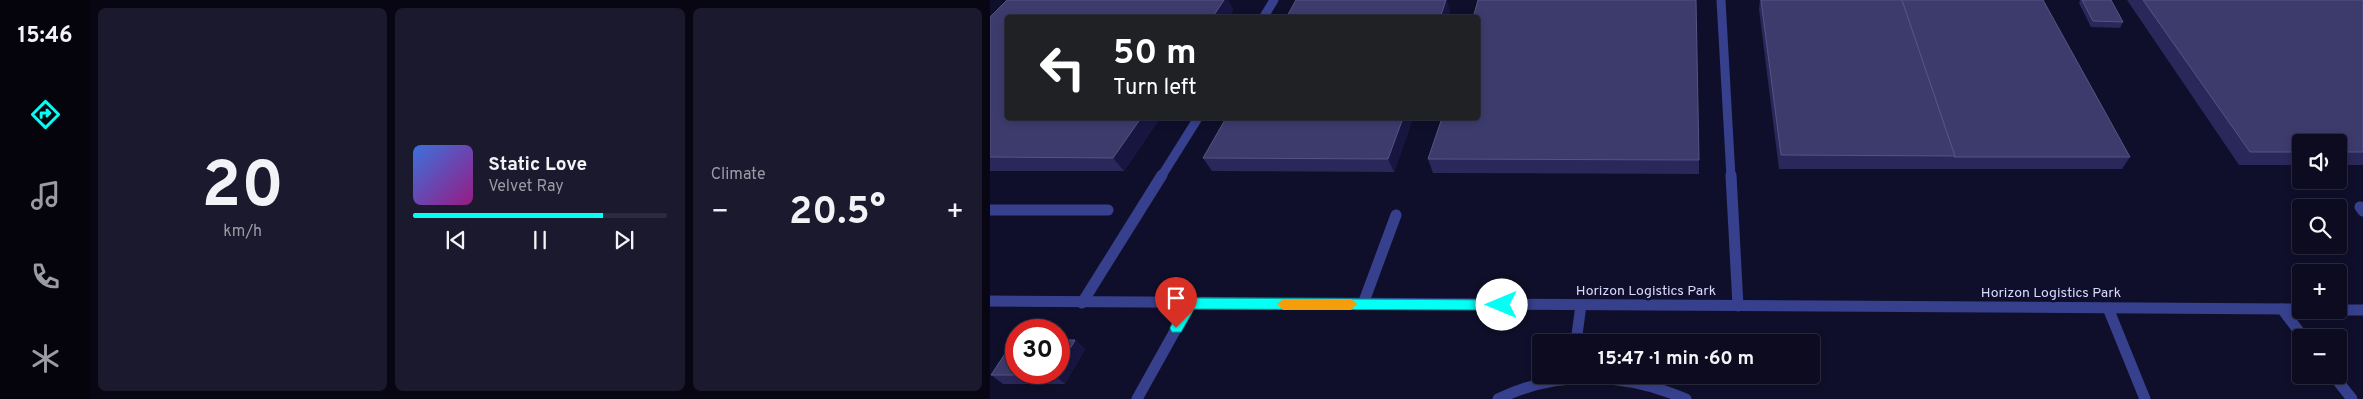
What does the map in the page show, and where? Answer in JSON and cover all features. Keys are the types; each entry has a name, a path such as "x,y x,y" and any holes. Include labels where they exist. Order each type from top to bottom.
{"street":[{"path":"1265,15 1274,0"},
{"path":"1721,0 1738,306"},
{"path":"1082,303 1197,120"},
{"path":"990,210 1108,210"},
{"path":"1363,304 1396,215"},
{"name":"Horizon Logistics Park","path":"990,301 1190,304 2292,310"},
{"path":"1137,399 1190,304"},
{"path":"1577,334 1581,305"},
{"path":"2108,308 2145,399"},
{"path":"2282,309 2297,329"},
{"path":"2347,310 2363,310"},
{"path":"1498,399 1509,392 1539,384"},
{"path":"1636,384 1686,399"},
{"path":"2340,384 2352,399"}],"building":[{"path":"1007,0 1224,0 1214,15 1005,15 1005,120 1140,120 1113,158 990,157 990,17"},
{"path":"1296,0 1446,0 1441,15 1288,15"},
{"path":"1478,0 1696,0 1699,160 1428,159 1441,120 1480,120 1480,15 1474,15"},
{"path":"1761,0 1902,0 1955,156 1781,155"},
{"path":"1902,0 2043,0 2130,157 1954,157"},
{"path":"2082,0 2111,0 2123,22 2093,21"},
{"path":"2143,0 2363,0 2363,152 2347,152 2347,134 2292,134 2292,152 2250,152"},
{"path":"1225,120 1402,120 1388,159 1203,158"},
{"path":"1070,340 1075,340 1070,349"},
{"path":"1005,354 1005,375 991,375"}],"slow traffic":[{"path":"1283,304 1351,304"}],"route":[{"path":"1176,328 1190,304 1502,305"}]}
